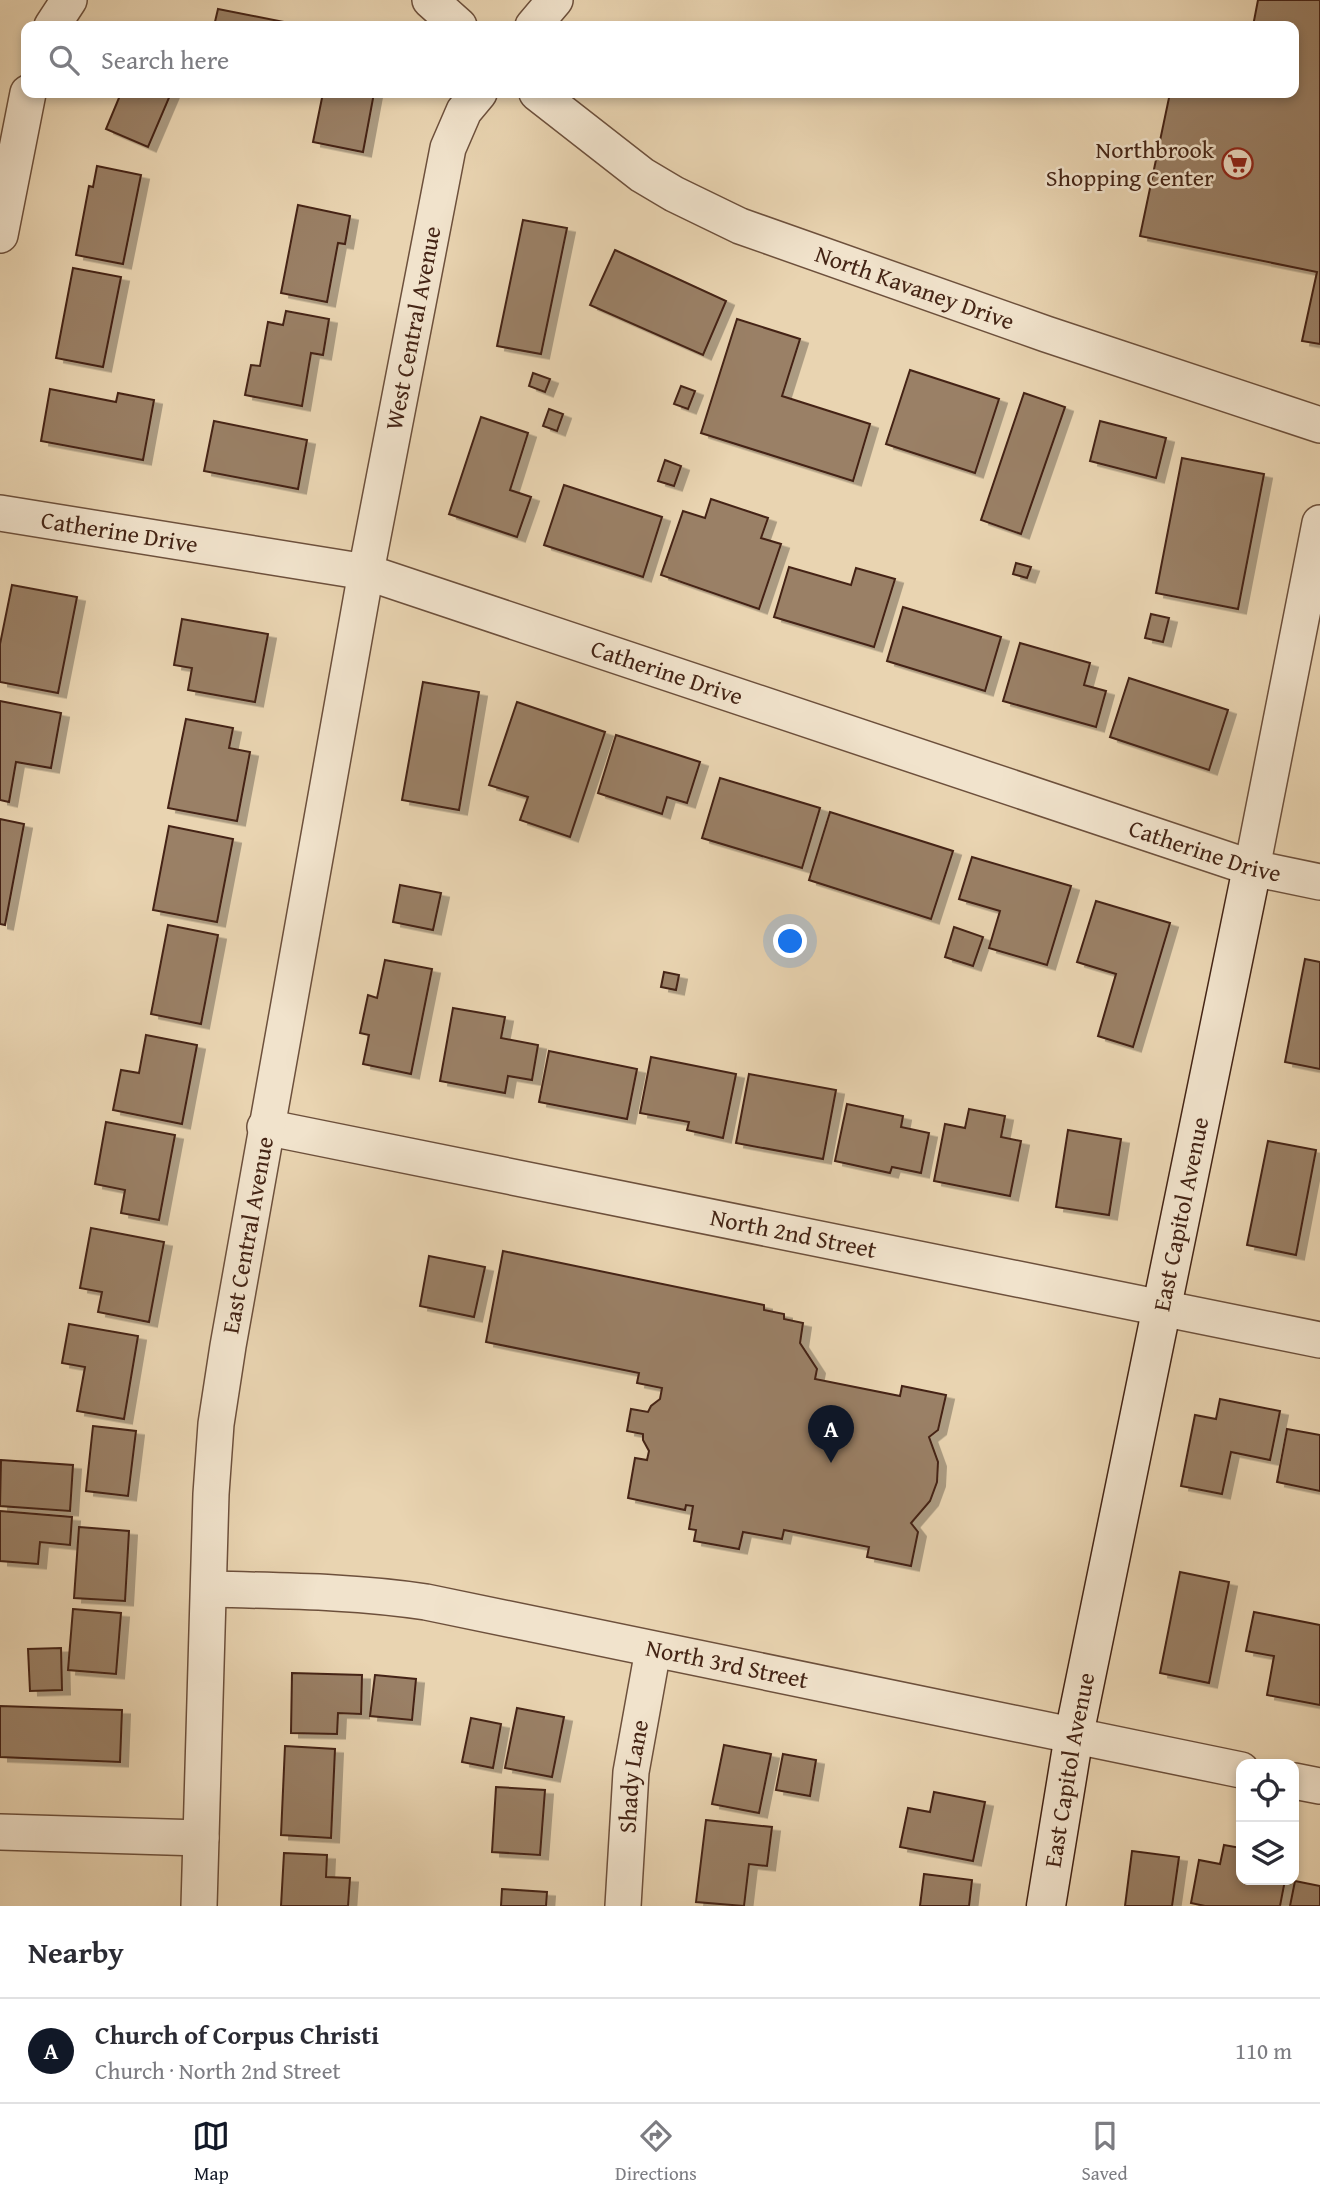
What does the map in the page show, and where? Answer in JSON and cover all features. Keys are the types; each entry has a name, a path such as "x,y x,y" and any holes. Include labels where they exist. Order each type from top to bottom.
{"street":[{"path":"55,21 69,0"},
{"path":"430,0 453,21"},
{"path":"537,21 555,0"},
{"path":"0,234 27,98"},
{"name":"West Central Avenue","path":"366,572 448,148 464,111 475,98"},
{"name":"North Kavaney Drive","path":"543,98 642,175 740,226 1046,334 1320,425"},
{"name":"Catherine Drive","path":"0,513 366,572 1252,868 1320,882"},
{"name":"East Capitol Avenue","path":"1046,1906 1074,1735 1320,523"},
{"name":"East Central Avenue","path":"199,1906 211,1494 218,1412 265,1127 366,572"},
{"name":"North 2nd Street","path":"265,1127 1320,1340"},
{"name":"North 3rd Street","path":"209,1589 380,1595 426,1602 1236,1769"},
{"name":"Shady Lane","path":"623,1906 631,1772 653,1650"},
{"path":"1299,1782 1320,1786"},
{"path":"0,1832 201,1838"}],"building":[{"name":"Northbrook Shopping Center","path":"1258,0 1320,0 1320,344 1302,341 1317,272 1140,236 1169,98 1299,98 1299,21 1254,21"},
{"path":"218,9 279,21 215,21"},
{"path":"119,98 169,98 148,147 106,129"},
{"path":"322,98 373,98 363,152 313,142"},
{"path":"97,166 141,175 123,264 76,255 89,186 93,187"},
{"path":"298,205 350,216 345,244 338,243 327,302 281,293"},
{"path":"523,220 567,228 541,354 497,346"},
{"path":"615,250 726,301 703,355 590,305"},
{"path":"73,268 121,277 103,367 56,358"},
{"path":"286,311 329,319 323,355 311,353 302,406 245,395 251,365 260,366 268,322 283,325"},
{"path":"737,319 800,339 782,396 870,424 853,481 701,433"},
{"path":"910,370 999,399 975,473 886,444"},
{"path":"533,373 550,379 545,392 529,386"},
{"path":"681,386 695,391 688,409 674,404"},
{"path":"50,389 116,402 118,393 154,400 143,460 41,441"},
{"path":"1024,393 1065,407 1021,534 981,520"},
{"path":"549,409 563,414 557,431 543,426"},
{"path":"481,417 528,433 510,490 531,497 517,537 449,514"},
{"path":"214,421 307,440 298,489 204,471"},
{"path":"1100,421 1166,438 1156,478 1090,461"},
{"path":"1182,458 1264,474 1238,609 1156,593"},
{"path":"665,460 681,466 674,486 658,481"},
{"path":"564,485 662,517 643,577 544,545"},
{"path":"711,499 768,518 761,538 781,544 759,609 661,575 683,511 705,518"},
{"path":"1016,563 1031,567 1027,578 1013,574"},
{"path":"789,567 851,585 856,568 895,579 874,647 774,617"},
{"path":"12,585 77,597 58,693 0,682 0,644"},
{"path":"903,607 1001,637 985,691 887,661"},
{"path":"1151,614 1169,618 1163,642 1145,638"},
{"path":"182,619 268,634 255,702 188,690 192,668 174,665"},
{"path":"1020,643 1090,663 1084,685 1106,691 1096,727 1003,701"},
{"path":"1129,678 1228,710 1209,770 1110,737"},
{"path":"423,682 479,692 459,810 402,800"},
{"path":"0,701 61,713 51,768 16,762 9,802 0,800"},
{"path":"517,702 605,732 570,837 520,820 528,797 489,785"},
{"path":"186,719 233,728 229,748 250,752 237,821 168,808"},
{"path":"616,735 700,762 687,803 667,797 662,814 598,793"},
{"path":"720,778 820,808 802,868 702,838"},
{"path":"830,812 953,851 931,919 809,880"},
{"path":"0,819 24,824 5,925 0,924"},
{"path":"169,826 233,839 217,922 153,910"},
{"path":"972,857 1071,886 1047,965 989,948 1000,911 959,899"},
{"path":"400,885 441,893 433,930 393,922"},
{"path":"1096,901 1170,923 1133,1047 1098,1036 1116,974 1077,962"},
{"path":"168,925 218,935 201,1024 151,1014"},
{"path":"954,927 983,937 973,966 945,957"},
{"path":"1305,959 1320,962 1320,1069 1285,1062"},
{"path":"385,960 432,969 411,1074 363,1064 369,1035 360,1033 368,995 377,998"},
{"path":"664,972 679,975 676,990 661,987"},
{"path":"453,1008 505,1017 501,1038 538,1045 532,1080 508,1076 505,1093 440,1081"},
{"path":"146,1035 197,1045 182,1124 113,1110 121,1070 139,1073"},
{"path":"549,1051 637,1069 627,1119 539,1102"},
{"path":"651,1057 736,1074 723,1138 687,1130 689,1122 640,1113"},
{"path":"749,1074 836,1090 823,1159 736,1143"},
{"path":"847,1104 903,1116 901,1127 929,1133 921,1173 892,1167 890,1173 835,1161"},
{"path":"969,1109 1005,1116 1001,1137 1021,1141 1010,1196 934,1181 945,1124 965,1128"},
{"path":"106,1122 175,1135 159,1220 121,1213 125,1190 95,1184"},
{"path":"1068,1130 1121,1139 1109,1215 1056,1207"},
{"path":"1268,1141 1316,1150 1296,1255 1247,1245"},
{"path":"91,1228 164,1242 149,1322 98,1312 102,1292 80,1288"},
{"path":"503,1251 764,1305 764,1310 784,1314 784,1319 803,1323 800,1343 817,1369 815,1379 900,1396 902,1386 946,1395 938,1430 929,1437 938,1462 937,1482 930,1501 911,1523 918,1532 911,1566 867,1557 869,1547 784,1530 782,1539 743,1532 739,1549 694,1541 696,1530 689,1529 693,1506 686,1505 685,1510 628,1498 635,1458 647,1460 649,1451 643,1434 627,1431 631,1409 648,1412 660,1399 662,1388 637,1383 639,1373 486,1342"},
{"path":"429,1256 485,1267 474,1317 420,1306"},
{"path":"69,1324 138,1336 124,1419 77,1411 85,1367 62,1363"},
{"path":"1220,1399 1280,1411 1270,1460 1231,1452 1222,1494 1181,1486 1195,1415 1216,1419"},
{"path":"93,1426 136,1431 128,1496 86,1491"},
{"path":"1287,1429 1320,1435 1320,1491 1277,1482"},
{"path":"1,1460 73,1465 70,1511 0,1506"},
{"path":"0,1511 72,1517 70,1545 40,1542 38,1564 0,1561"},
{"path":"79,1527 129,1531 125,1601 74,1598"},
{"path":"1180,1572 1229,1582 1209,1683 1160,1673"},
{"path":"73,1609 121,1613 116,1674 68,1670"},
{"path":"1254,1612 1320,1625 1320,1705 1267,1695 1274,1656 1246,1651"},
{"path":"61,1648 62,1690 30,1691 28,1649"},
{"path":"292,1673 362,1675 361,1714 338,1713 337,1734 291,1733"},
{"path":"375,1675 416,1679 412,1720 370,1716"},
{"path":"0,1706 122,1710 120,1762 0,1757"},
{"path":"517,1708 564,1717 552,1777 505,1768"},
{"path":"471,1718 501,1724 493,1768 462,1762"},
{"path":"724,1745 771,1754 759,1813 712,1804"},
{"path":"285,1746 335,1749 331,1838 281,1835"},
{"path":"783,1754 816,1760 810,1796 776,1790"},
{"path":"496,1787 545,1790 540,1855 492,1852"},
{"path":"934,1792 985,1802 973,1861 900,1847 908,1808 930,1812"},
{"path":"706,1820 772,1827 767,1866 749,1864 744,1906 696,1902"},
{"path":"1224,1845 1236,1847 1236,1885 1284,1885 1280,1906 1205,1906 1191,1903 1199,1860 1220,1864"},
{"path":"1132,1851 1179,1857 1172,1906 1125,1906"},
{"path":"284,1853 327,1855 326,1877 350,1878 348,1906 281,1906"},
{"path":"924,1874 972,1880 969,1906 920,1906"},
{"path":"1299,1882 1320,1886 1320,1906 1290,1906 1294,1885 1299,1885"},
{"path":"502,1889 547,1892 546,1906 501,1906"}],"place":[{"name":"Northbrook Shopping Center","path":"1237,164"},
{"name":"Church of Corpus Christi","path":"831,1463"}]}
